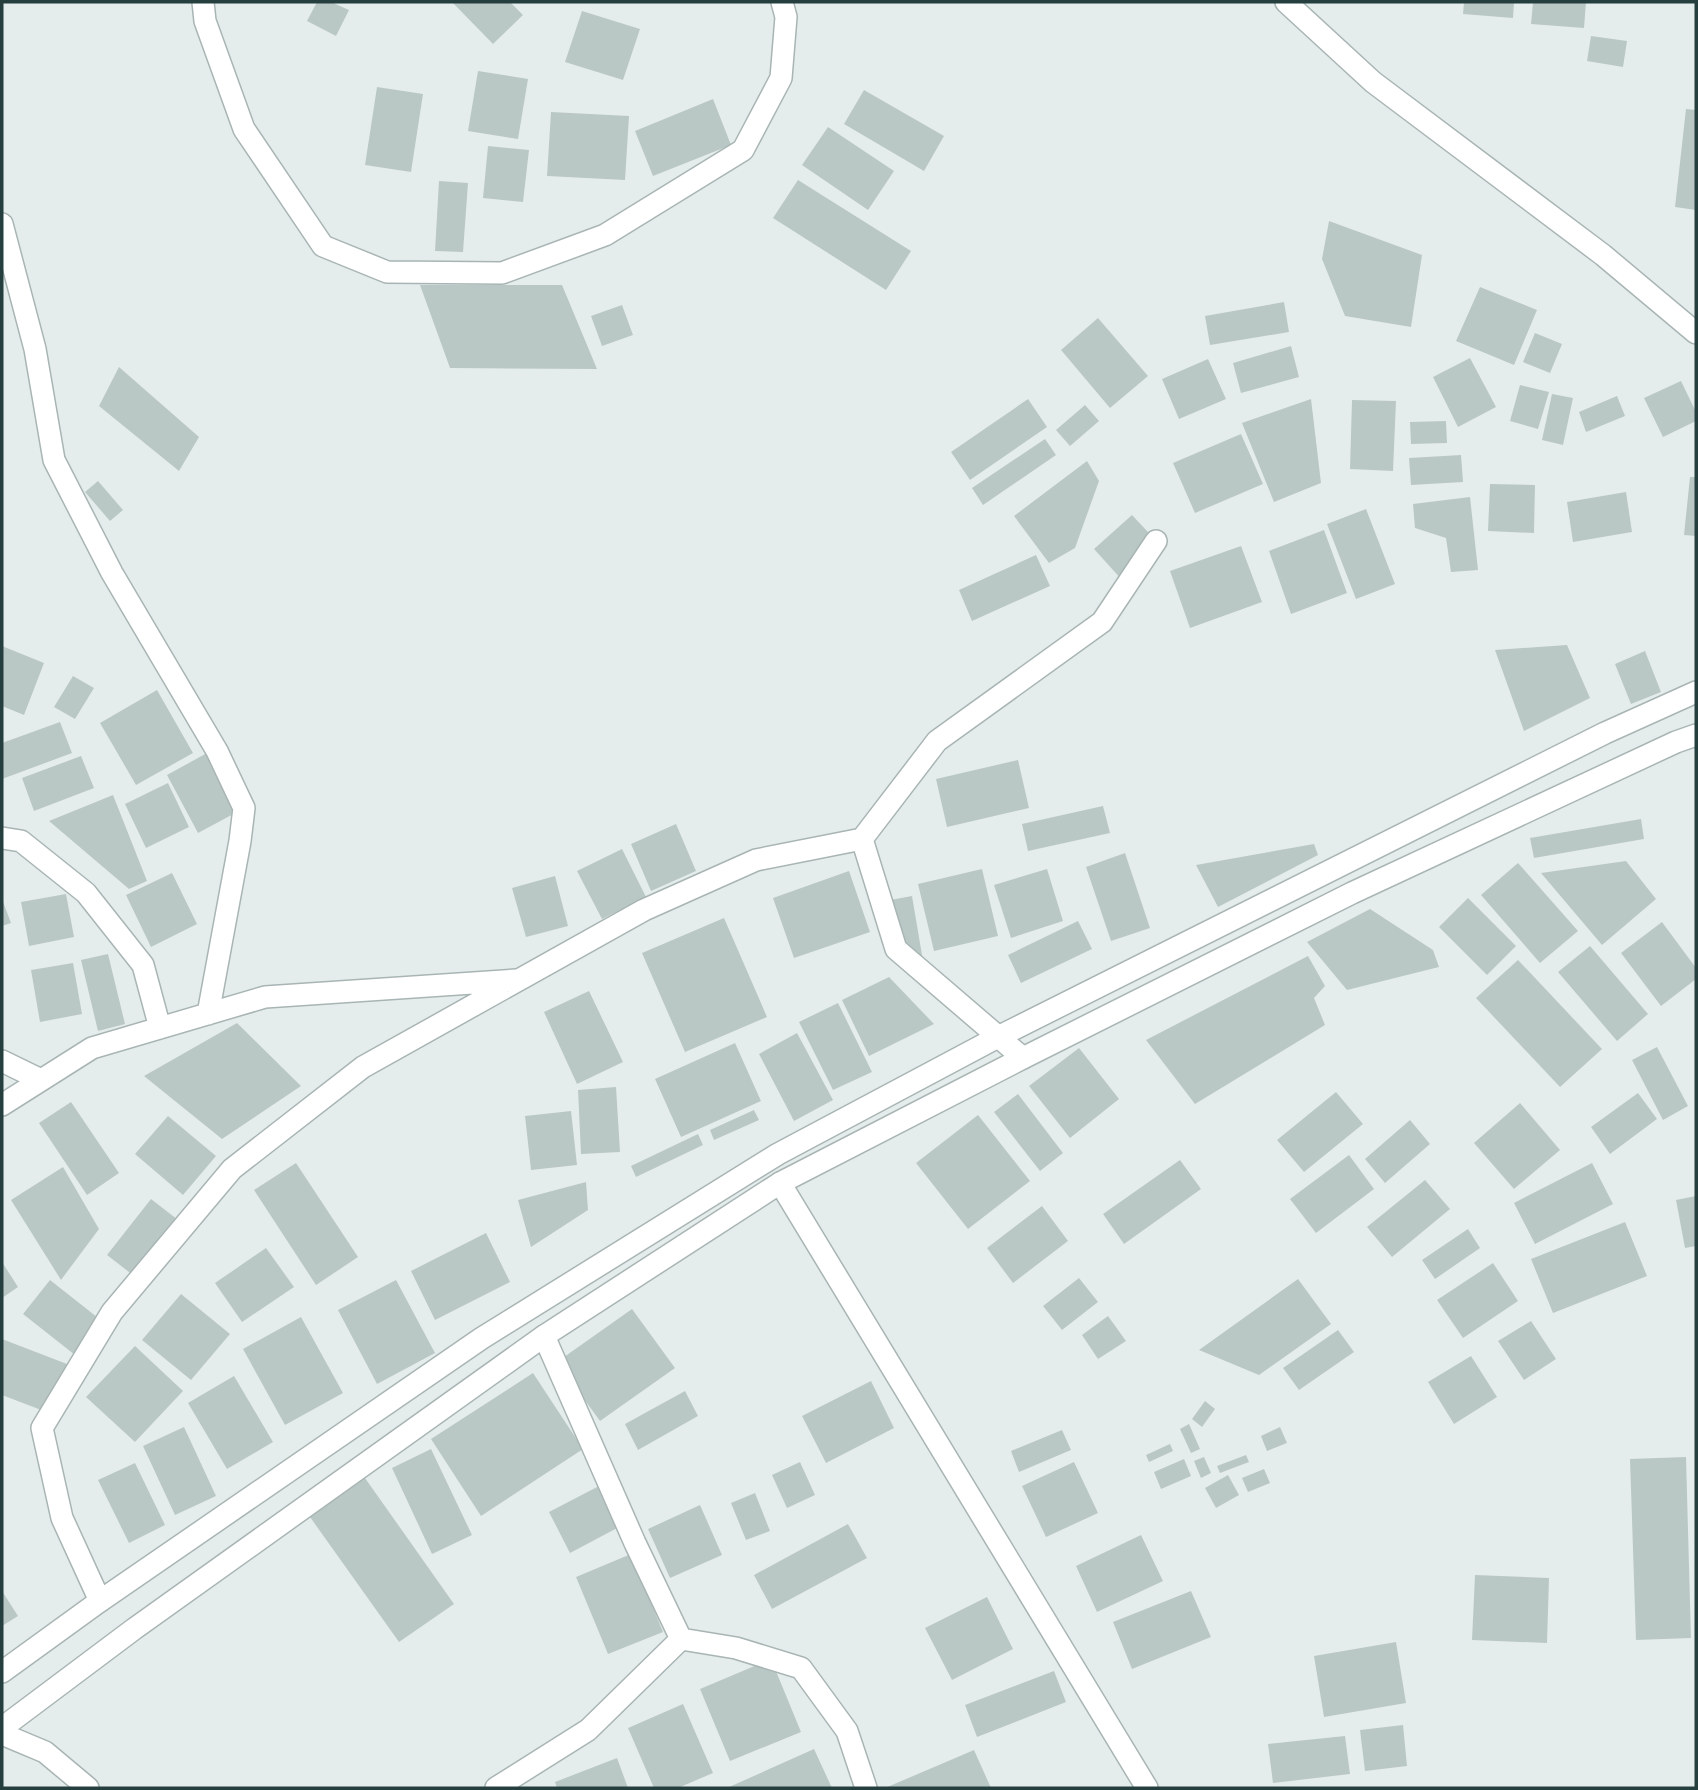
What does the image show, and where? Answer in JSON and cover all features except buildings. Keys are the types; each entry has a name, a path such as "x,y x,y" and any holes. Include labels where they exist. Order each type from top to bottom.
{"street":[{"path":"202,2 205,20 244,129 323,246 387,272 502,273 605,236 743,150 781,78 786,18 782,2"},
{"path":"1286,2 1373,82 1603,255 1696,333"},
{"path":"2,224 36,349 54,460 112,573 217,751 244,808 208,1014"},
{"path":"100,1601 62,1518 42,1427 112,1312 232,1169 363,1067 644,910 756,860 862,839 937,741 1102,622 1156,541"},
{"path":"2,1672 100,1601 482,1338 778,1154 998,1037 1605,733 1696,692"},
{"path":"2,1728 134,1629 544,1336 780,1183 1352,893 1696,735"},
{"path":"2,838 21,841 86,893 143,965 160,1028"},
{"path":"862,839 896,949 1023,1058"},
{"path":"2,1105 92,1048 265,997 522,980"},
{"path":"2,1062 41,1080"},
{"path":"780,1183 1147,1788"},
{"path":"544,1336 635,1543 681,1639"},
{"path":"496,1788 589,1730 681,1639"},
{"path":"681,1639 736,1648 801,1668 847,1731 866,1788"},
{"path":"2,1734 44,1752 88,1788"}]}
